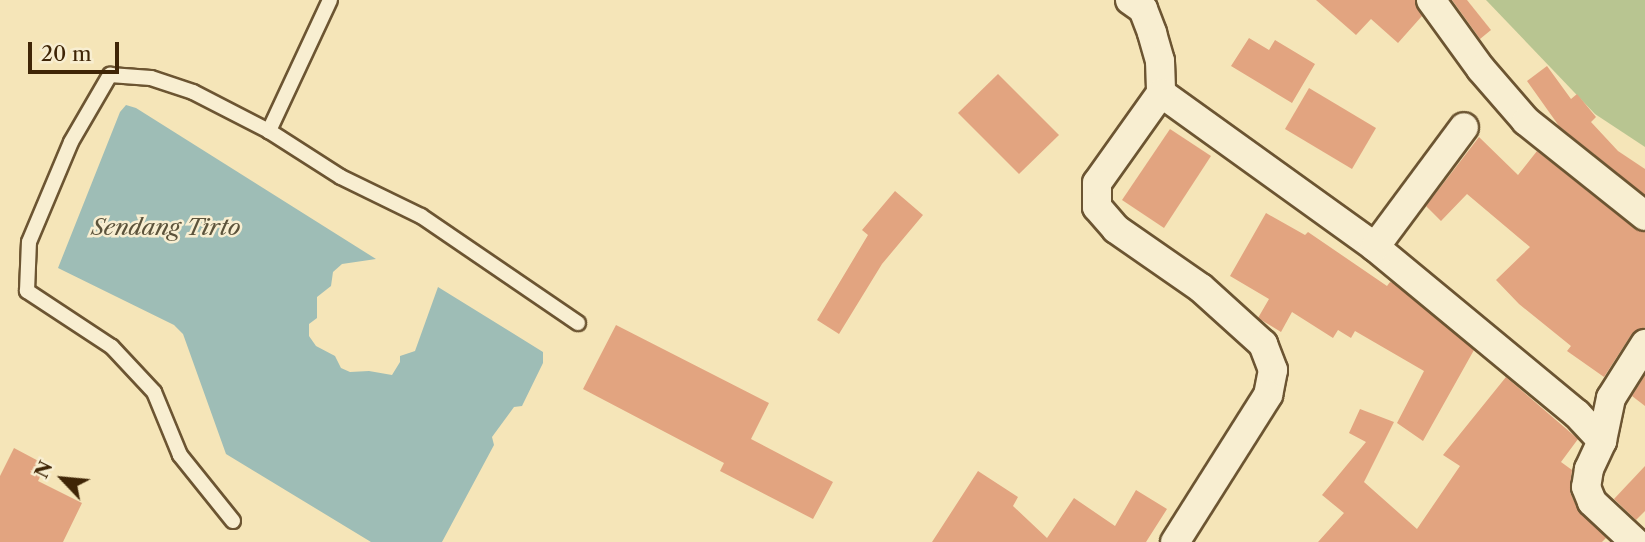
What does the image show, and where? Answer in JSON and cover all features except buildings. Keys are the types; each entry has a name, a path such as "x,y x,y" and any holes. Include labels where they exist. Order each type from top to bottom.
{"street":[{"path":"1130,0 1143,9 1152,33 1160,61 1161,93 1097,183 1097,207 1116,229 1201,288 1263,344 1273,370 1268,395 1175,542"},
{"path":"1431,0 1481,69 1526,121 1645,216"},
{"path":"1161,93 1375,247 1577,414 1602,441"},
{"path":"1375,247 1464,127"},
{"path":"1635,542 1603,515 1586,487 1589,469 1602,441 1612,398 1645,344"}],"lane":[{"path":"269,131 330,0"},
{"path":"233,521 180,455 154,392 112,347 27,291 29,242 71,142 110,75 151,78 193,92 269,131 341,177 421,216 578,323"}],"green space":[{"path":"1486,0 1645,0 1645,147 1595,114"}],"water":[{"name":"Sendang Tirto","path":"126,105 136,108 376,259 342,264 333,272 331,286 317,297 317,318 309,324 309,336 316,346 335,356 341,368 350,372 369,371 392,375 400,362 400,356 415,351 438,287 543,352 543,363 522,406 514,407 492,437 494,445 442,542 371,542 226,454 183,334 174,325 58,268 120,112"}]}
